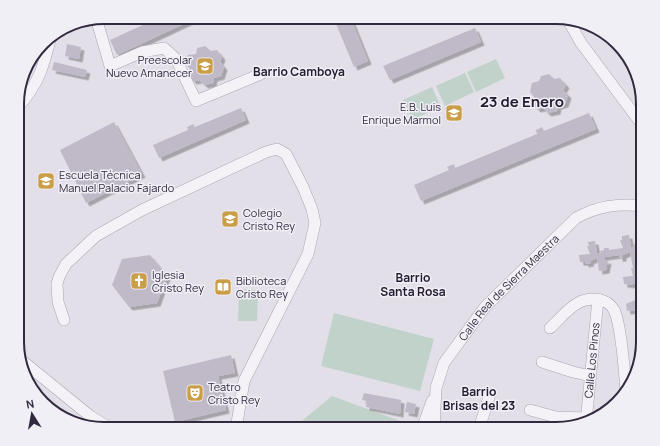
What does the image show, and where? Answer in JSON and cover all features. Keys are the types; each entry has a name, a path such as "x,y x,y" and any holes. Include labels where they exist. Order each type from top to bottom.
{"street":[{"path":"98,24 110,66 142,52 164,48 176,59 196,101 261,74"},
{"path":"571,26 581,43 636,117"},
{"path":"25,98 37,82 42,72 48,47"},
{"path":"64,320 58,302 57,284 59,277 66,264 96,236 142,210 266,152 277,149 281,151 289,159 303,187 312,209 315,223 308,254 244,381 237,422"},
{"name":"Calle Real de Sierra Maestra","path":"434,422 436,388 444,363 485,307 576,218 602,207 622,204 636,205"},
{"path":"550,328 578,303 590,299 605,301 614,310 623,357 625,383"},
{"name":"Calle Los Pinos","path":"586,416 598,299"},
{"path":"542,362 591,376"},
{"path":"27,365 99,422"},
{"path":"424,422 436,388"},
{"path":"481,422 490,394"},
{"path":"530,410 556,417 577,419"}],"shaded area":[{"path":"496,59 505,78 476,92 467,72"},
{"path":"465,73 474,92 445,106 436,86"},
{"path":"432,87 441,107 412,120 403,100"},
{"path":"239,289 258,290 257,321 238,321"},
{"path":"334,313 434,339 420,391 321,366"},
{"path":"332,396 403,422 300,422"}],"building":[{"path":"145,24 184,24 117,55 110,40"},
{"path":"336,24 353,24 368,61 354,67"},
{"path":"475,28 481,42 390,80 383,66"},
{"path":"67,44 81,47 79,59 65,56"},
{"name":"Preescolar Nuevo Amanecer","path":"205,46 211,51 217,50 222,57 220,62 224,67 221,76 214,78 213,83 205,85 199,80 193,81 188,74 190,69 186,64 188,55 196,54 197,48"},
{"path":"54,62 87,70 85,77 52,70"},
{"path":"549,74 554,79 560,78 566,85 563,90 568,95 565,104 558,106 557,111 548,113 543,108 537,109 532,102 534,97 530,92 532,83 539,81 541,76"},
{"path":"241,108 246,120 159,158 153,145 188,130 187,127 193,124 195,127"},
{"path":"589,113 596,129 421,201 414,185 449,170 447,167 454,164 455,168 537,134 536,130 542,127 544,131"},
{"path":"114,122 142,174 86,203 60,150"},
{"path":"629,235 631,247 634,247 634,244 636,244 636,283 633,285 624,284 623,277 633,276 630,252 623,255 623,258 619,258 619,255 604,257 605,261 608,260 606,270 599,271 597,258 590,261 591,263 585,264 585,262 580,262 579,255 590,254 587,246 589,246 588,242 595,241 597,253 601,253 600,251 604,250 604,248 609,248 609,250 623,248 620,240 622,240 622,236"},
{"name":"Iglesia Cristo Rey","path":"150,255 167,276 157,303 129,307 112,285 122,259"},
{"path":"635,300 636,310 627,311 626,304"},
{"name":"Teatro Cristo Rey","path":"231,355 235,373 218,376 226,410 175,422 163,371"},
{"path":"364,393 401,400 400,414 366,407 367,401 362,400"},
{"path":"407,402 416,404 414,414 405,412"}],"place":[{"name":"Preescolar Nuevo Amanecer","path":"205,66"},
{"name":"E.B. Luis Enrique Marmol","path":"454,113"},
{"name":"Escuela Técnica Manuel Palacio Fajardo","path":"46,181"},
{"name":"Colegio Cristo Rey","path":"230,219"},
{"name":"Iglesia Cristo Rey","path":"139,281"},
{"name":"Biblioteca Cristo Rey","path":"223,287"},
{"name":"Teatro Cristo Rey","path":"195,393"}],"district":[{"name":"Barrio Camboya","path":"299,72"},
{"name":"23 de Enero","path":"522,102"},
{"name":"Barrio Santa Rosa","path":"413,285"},
{"name":"Barrio Brisas del 23","path":"479,399"}]}
